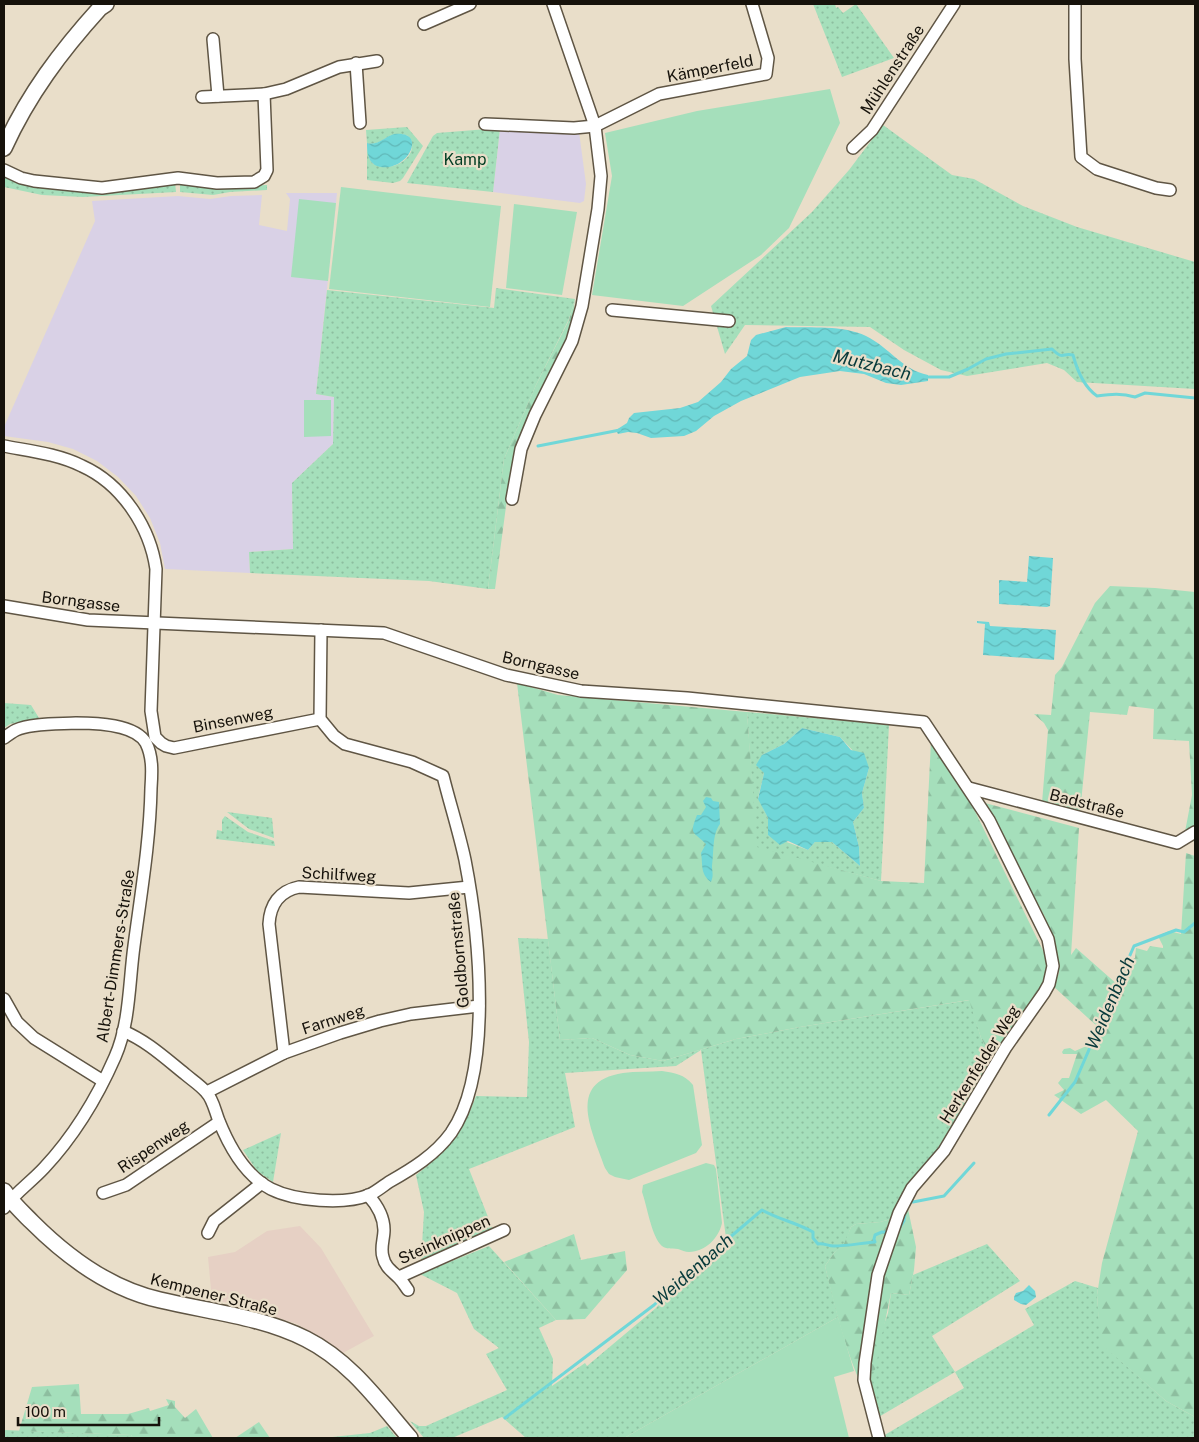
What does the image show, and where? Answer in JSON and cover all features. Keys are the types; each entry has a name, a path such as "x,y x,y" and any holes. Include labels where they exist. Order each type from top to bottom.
{"main road":[{"path":"4,148 30,97 60,54 100,8 106,4"},
{"name":"Kempener Straße","path":"6,1200 73,1259 123,1288 159,1300 247,1317 308,1340 358,1377 410,1438"}],"street":[{"path":"424,24 470,4"},
{"path":"512,498 521,449 535,415 572,341 582,306 598,209 601,176 595,126 553,4"},
{"name":"Kämperfeld","path":"595,126 659,94 766,74 768,58 752,4"},
{"name":"Mühlenstraße","path":"853,148 872,130 954,4"},
{"path":"1075,4 1074,59 1081,157 1097,170 1156,188 1170,190"},
{"path":"214,38 218,96"},
{"path":"202,97 264,94 286,89 339,67 377,61"},
{"path":"356,63 360,123"},
{"path":"4,170 21,178 34,181 102,188 178,178 217,183 254,182 264,176 267,170 264,94"},
{"path":"485,124 574,128 595,126"},
{"path":"612,310 729,321"},
{"path":"4,446 52,455 83,466 96,474 122,496 145,530 154,557 156,570 155,622"},
{"name":"Borngasse","path":"4,606 88,620 384,633 506,675 582,691 695,699 924,722"},
{"name":"Albert-Dimmers-Straße","path":"6,1200 44,1169 70,1139 95,1098 116,1056 123,1031 151,813 152,770 150,739 155,622"},
{"path":"320,719 322,630"},
{"name":"Binsenweg","path":"4,738 17,729 47,724 84,723 125,728 174,748 320,719"},
{"name":"Goldbornstraße","path":"123,1031 148,1044 207,1092 219,1122 238,1158 262,1183 273,1190 305,1199 326,1200 368,1195 429,1156 451,1133 461,1116 470,1092 476,1060 479,1006 476,935 465,860 443,776 412,762 345,744 334,736 320,719"},
{"name":"Herkenfelder Weg","path":"879,1438 864,1380 865,1363 878,1275 899,1213 908,1194 944,1151 1006,1047 1044,993 1052,975 1053,966 1048,939 1023,892 1008,855 969,788 924,722"},
{"name":"Badstraße","path":"969,788 1177,843 1195,832"},
{"name":"Schilfweg","path":"284,1053 269,924 272,906 284,892 298,887 409,893 469,887"},
{"path":"4,999 17,1022 34,1038 103,1081"},
{"name":"Farnweg","path":"207,1092 284,1053 380,1021 420,1012 479,1006"},
{"name":"Rispenweg","path":"103,1193 126,1185 219,1122"},
{"path":"208,1234 214,1221 262,1183"},
{"name":"Steinknippen","path":"368,1195 378,1206 382,1218 384,1230 383,1257 388,1268 399,1277 408,1290"},
{"name":"Steinknippen","path":"399,1277 504,1230"}],"shaded area":[{"path":"500,128 579,132 586,184 584,201 580,203 493,192"},
{"path":"286,193 337,193 316,394 334,397 333,444 292,483 293,549 249,552 250,573 165,569 160,543 150,518 136,496 118,477 97,461 73,449 48,442 4,436 4,427 95,221 92,201 178,196 210,199 262,195 259,225 287,231 290,199"},
{"path":"300,1226 321,1248 374,1336 343,1353 297,1324 239,1305 212,1300 208,1257 235,1252 267,1231"}],"green space":[{"path":"813,4 835,4 836,8 838,7 843,13 856,4 894,58 842,77"},
{"path":"830,89 840,123 789,228 761,255 683,306 592,295 612,176 605,133 697,111"},
{"path":"883,125 952,175 974,179 1023,206 1077,227 1195,262 1195,389 1077,382 1064,370 1047,363 967,376 941,370 904,350 870,327 745,325 725,354 711,306 812,212 849,170"},
{"path":"407,127 423,146 403,178 393,183 367,180 367,147 369,158 373,164 391,166 402,162 410,154 412,145 408,136 401,134 395,134 377,143 367,143 366,130"},
{"name":"Kamp","path":"500,128 493,192 407,183 433,136 437,133"},
{"path":"8,176 36,186 175,182 176,192 83,197 42,195 4,187 4,177"},
{"path":"180,182 224,187 267,185 267,190 213,195 180,192"},
{"path":"341,187 501,206 490,307 329,289"},
{"path":"299,199 336,203 328,281 291,277"},
{"path":"514,204 577,212 562,295 506,288"},
{"path":"496,288 575,299 569,319 536,385 504,459 488,589 429,581 250,573 249,552 293,549 292,483 333,444 334,397 316,394 327,290 494,308"},
{"path":"575,299 572,324 509,484 495,589 488,589 504,459 536,385 569,320"},
{"path":"304,400 331,400 331,436 304,437"},
{"path":"1110,586 1195,592 1195,842 1184,837 1192,795 1189,741 1153,739 1154,709 1129,706 1127,715 1090,712 1080,813 1042,803 1048,730 1044,723 1034,714 1051,715 1055,675 1062,667 1095,603"},
{"path":"517,683 558,695 747,712 757,847 881,881 924,883 931,741 969,799 1049,963 1048,978 993,1059 981,1038 969,1000 736,1039 663,1061 630,1055 592,1038 560,1040"},
{"path":"4,703 31,705 39,718 10,724 4,728"},
{"path":"747,712 889,725 881,881 756,848","holes":["802,728 840,737 869,768 862,793 864,808 853,822 859,847 860,866 832,842 815,842 808,850 768,835 768,818 758,798 764,773 762,755 784,744"]},
{"path":"981,802 1079,828 1071,955 1076,948 1118,985 1130,979 1123,973 1128,962 1135,958 1136,948 1147,951 1150,946 1163,948 1158,936 1169,931 1181,934 1186,853 1195,856 1195,1417 1166,1401 1100,1343 1097,1295 1102,1263 1138,1131 1106,1100 1081,1114 1054,1095 1064,1090 1058,1083 1062,1078 1069,1078 1077,1054 1063,1054 1064,1049 1070,1048 1075,1051 1098,1041 1099,1028 1053,986 1059,973 1045,917"},
{"path":"227,812 272,818 274,838 249,829"},
{"path":"225,816 248,832 274,841 275,846 216,839 217,830 222,831 222,820"},
{"path":"518,938 548,939 560,1040 592,1038 630,1055 663,1061 736,1039 970,1000 981,1038 994,1060 975,1087 932,1158 905,1189 891,1219 856,1224 851,1227 845,1244 834,1253 825,1266 838,1317 624,1438 526,1438 502,1417 452,1438 424,1438 410,1421 419,1426 426,1426 507,1390 486,1354 499,1348 474,1329 457,1293 420,1274 489,1246 556,1320 539,1328 553,1359 552,1386 585,1363 587,1366 656,1308 670,1293 711,1262 726,1238 701,1050 676,1066 565,1073 575,1127 469,1169 492,1229 421,1262 424,1212 416,1175 445,1149 459,1131 476,1096 527,1097 529,1042"},
{"path":"662,1071 683,1076 693,1085 702,1145 696,1153 629,1180 615,1177 609,1174 605,1168 590,1124 589,1098 594,1087 605,1078 628,1072"},
{"path":"281,1133 273,1182 257,1171 243,1150"},
{"path":"706,1163 714,1165 716,1169 722,1223 718,1234 706,1247 700,1250 688,1252 664,1247 657,1239 652,1226 642,1192 643,1185"},
{"path":"907,1204 916,1247 909,1295 891,1293 875,1370 867,1372 881,1278 892,1245 895,1245 900,1216"},
{"path":"891,1219 863,1389 846,1344 825,1266 834,1253 844,1244 851,1227 856,1224"},
{"path":"574,1234 581,1260 625,1251 627,1270 585,1319 556,1320 504,1262"},
{"path":"987,1244 1020,1281 932,1336 955,1372 877,1418 867,1372 888,1313 891,1293 909,1295 913,1275"},
{"path":"1075,1281 1098,1288 1101,1343 1166,1401 1195,1417 1195,1438 883,1438 883,1436 964,1388 955,1372 1034,1325 1025,1309"},
{"path":"838,1317 854,1371 834,1377 849,1438 624,1438"},
{"path":"79,1384 81,1414 128,1414 149,1408 150,1411 169,1405 166,1399 175,1401 175,1407 185,1418 196,1409 213,1438 133,1438 131,1435 19,1431 32,1387"},
{"path":"259,1422 270,1438 235,1438"},
{"path":"387,1426 397,1438 323,1438 370,1433"},
{"path":"4,1430 131,1435 133,1438 4,1438"}],"water":[{"path":"394,134 404,134 410,138 411,150 400,163 391,167 381,167 373,164 368,154 367,143 378,142"},
{"path":"786,327 827,328 857,332 882,346 911,368 928,375 928,381 901,385 886,383 864,374 840,371 800,377 741,401 714,416 696,431 684,436 651,438 637,433 618,434 616,430 627,423 634,413 680,408 698,402 747,356 751,340 756,335"},
{"path":"1029,556 1053,558 1050,606 999,604 999,580 1027,582"},
{"path":"977,621 989,622 990,626 1056,630 1054,660 983,655 985,624 977,623"},
{"path":"802,728 840,737 851,750 864,753 869,768 862,793 864,808 853,822 859,847 860,866 832,842 815,842 808,850 788,841 780,845 768,835 768,818 758,799 764,773 756,765 762,755 784,744"},
{"path":"706,797 719,802 720,824 714,838 713,875 711,882 705,876 703,869 701,853 706,844 693,830 697,815 701,815 706,807 703,801"},
{"path":"1029,1285 1035,1291 1036,1297 1026,1305 1014,1300 1016,1293 1023,1291"}],"waterway":[{"name":"Mutzbach","path":"925,377 949,377 986,359 1006,354 1052,349 1061,355 1073,355 1082,378 1088,388 1097,396 1116,394 1135,397 1145,393 1195,398"},
{"name":"Mutzbach","path":"538,446 620,430"},
{"name":"Weidenbach","path":"1049,1115 1075,1082 1134,946 1176,930 1184,932 1195,923"},
{"name":"Weidenbach","path":"913,1202 944,1196 974,1163"},
{"name":"Weidenbach","path":"505,1418 654,1305 682,1278 762,1210 813,1232 813,1238 818,1244 839,1246 875,1242 875,1235 887,1232"},
{"name":"Weidenbach","path":"900,1227 904,1221 905,1213"}]}
